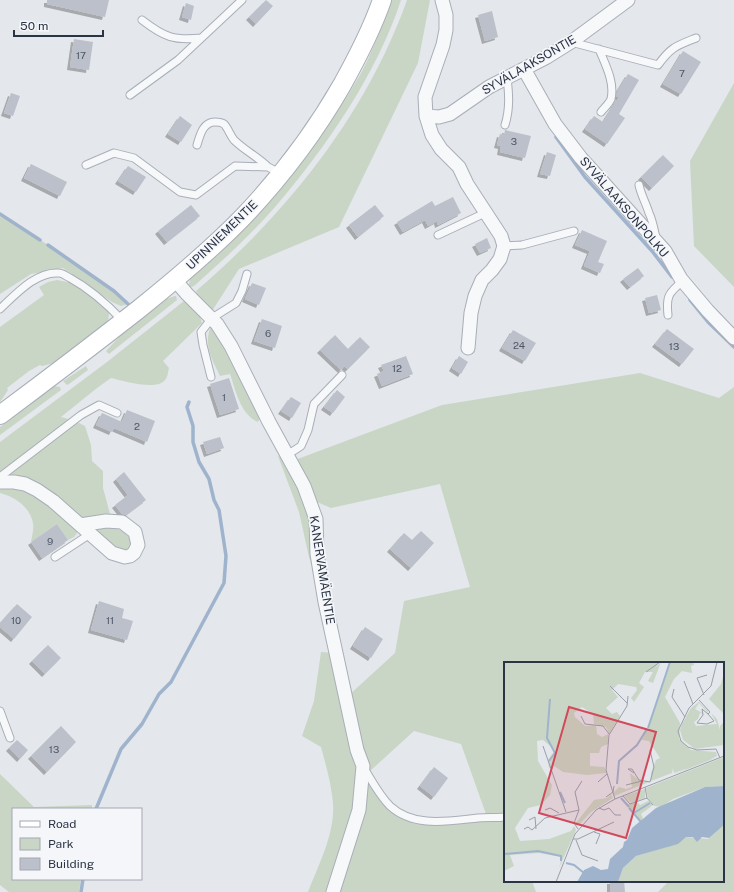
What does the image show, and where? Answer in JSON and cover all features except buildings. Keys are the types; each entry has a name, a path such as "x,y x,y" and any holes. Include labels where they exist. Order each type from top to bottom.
{"main road":[{"name":"UPINNIEMENTIE","path":"0,415 175,280 242,217 274,170 296,154 329,108 360,51 382,0"}],"street":[{"path":"442,0 446,15 446,30 443,45 426,97 426,116 432,135 441,149 459,167 467,184 501,236 504,246 500,259 482,280 475,296 471,313 468,348"},
{"name":"SYVÄLAAKSONTIE","path":"426,116 439,117 450,114 489,87 547,57 571,42 613,7 628,0"},
{"name":"SYVÄLAAKSONPOLKU","path":"524,69 555,124 581,158 656,243 665,251 683,281 708,311 734,338"},
{"name":"KANERVAMÄENTIE","path":"175,280 212,318 231,346 269,422 304,486 316,519 317,554 325,602 357,750 363,766 359,810 333,892"},
{"path":"0,482 14,482 31,487 53,501 90,534 112,553 125,557 130,556 134,553 138,545 135,532 122,522 106,521 80,525"}],"lane":[{"path":"130,95 178,60 242,0"},
{"path":"142,20 170,37 185,40 202,38"},
{"path":"571,42 658,64 666,54 677,45 696,38"},
{"path":"599,49 608,71 611,87 611,100 602,112"},
{"path":"505,125 508,114 509,100 507,78"},
{"path":"197,145 201,132 206,125 212,122 218,122 224,124 234,139 274,170"},
{"path":"86,166 114,153 134,158 180,192 196,195 235,166 274,170"},
{"path":"639,185 640,192 654,228 656,243"},
{"path":"438,235 485,213"},
{"path":"504,246 522,245 574,231"},
{"path":"0,309 25,286 42,276 60,273 85,287 108,305 123,321"},
{"path":"210,377 203,345 202,332 212,318 236,303 242,291 247,274"},
{"path":"668,315 668,297 672,290 683,281"},
{"path":"287,455 301,446 308,430 314,404 342,375"},
{"path":"0,477 81,415 99,405 118,413"},
{"path":"56,557 90,534"},
{"path":"0,711 10,738"},
{"path":"363,766 380,795 391,806 416,820 431,822 504,817"}],"green space":[{"path":"392,0 401,0 391,28 364,83 331,136 294,184 265,218 225,258 191,287 189,285 190,279 242,231 297,168 314,145 365,66"},
{"path":"407,0 430,0 418,63 339,227 239,269 212,311 199,299 196,291 252,239 303,182 326,152 367,87 385,53 400,20"},
{"path":"734,83 734,287 694,246 690,161"},
{"path":"0,214 114,291 128,304 121,306 112,302 63,268 31,274 0,294"},
{"path":"57,280 72,283 84,290 106,308 109,313 108,322 54,363 42,366 40,365 29,371 7,388 8,390 0,402 0,327 44,295 39,287 48,282"},
{"path":"176,296 177,300 109,354 106,351 122,334 166,299"},
{"path":"184,301 188,301 198,310 202,323 163,361 169,368 165,380 155,385 148,385 111,378 61,417 85,426 91,445 92,461 103,471 103,488 110,514 95,518 83,519 0,479 0,442 107,362"},
{"path":"210,328 215,330 227,349 260,418 258,422 247,414 243,408 230,374 220,376 208,347 208,335"},
{"path":"86,366 88,370 69,384 67,385 63,381"},
{"path":"640,373 719,398 734,387 734,892 658,892 668,882 724,882 724,662 504,662 504,814 486,814 461,744 414,731 370,771 360,747 348,696 395,653 404,601 470,587 440,484 331,508 317,502 295,460 442,405"},
{"path":"54,386 60,387 61,390 0,435 0,427"},
{"path":"278,456 288,461 312,513 322,595 309,557 299,512"},
{"path":"0,487 22,488 38,495 77,529 77,533 74,537 68,540 57,524 31,542 33,525 29,512 16,500 0,493"},
{"path":"97,526 113,527 121,530 132,541 131,546 125,551 111,545 93,529"},
{"path":"321,652 333,653 359,764 357,809 330,892 308,892 327,844 333,807 330,783 321,747 302,736 314,701"},
{"path":"0,774 34,807 92,805 92,808 12,808 12,880 81,880 79,892 9,892 0,885"},
{"path":"366,775 407,820 424,825 504,819 504,882 532,882 536,892 337,892"}],"waterway":[{"path":"556,137 585,177 652,251 672,277"},
{"path":"0,214 40,240"},
{"path":"48,245 114,291 128,304"},
{"path":"690,300 708,322 734,347"},
{"path":"96,808 121,749 142,724 159,694 171,682 224,583 226,556 219,510 214,500 209,479 199,462 193,442 193,426 187,407 189,402"},
{"path":"81,892 83,880"}]}
